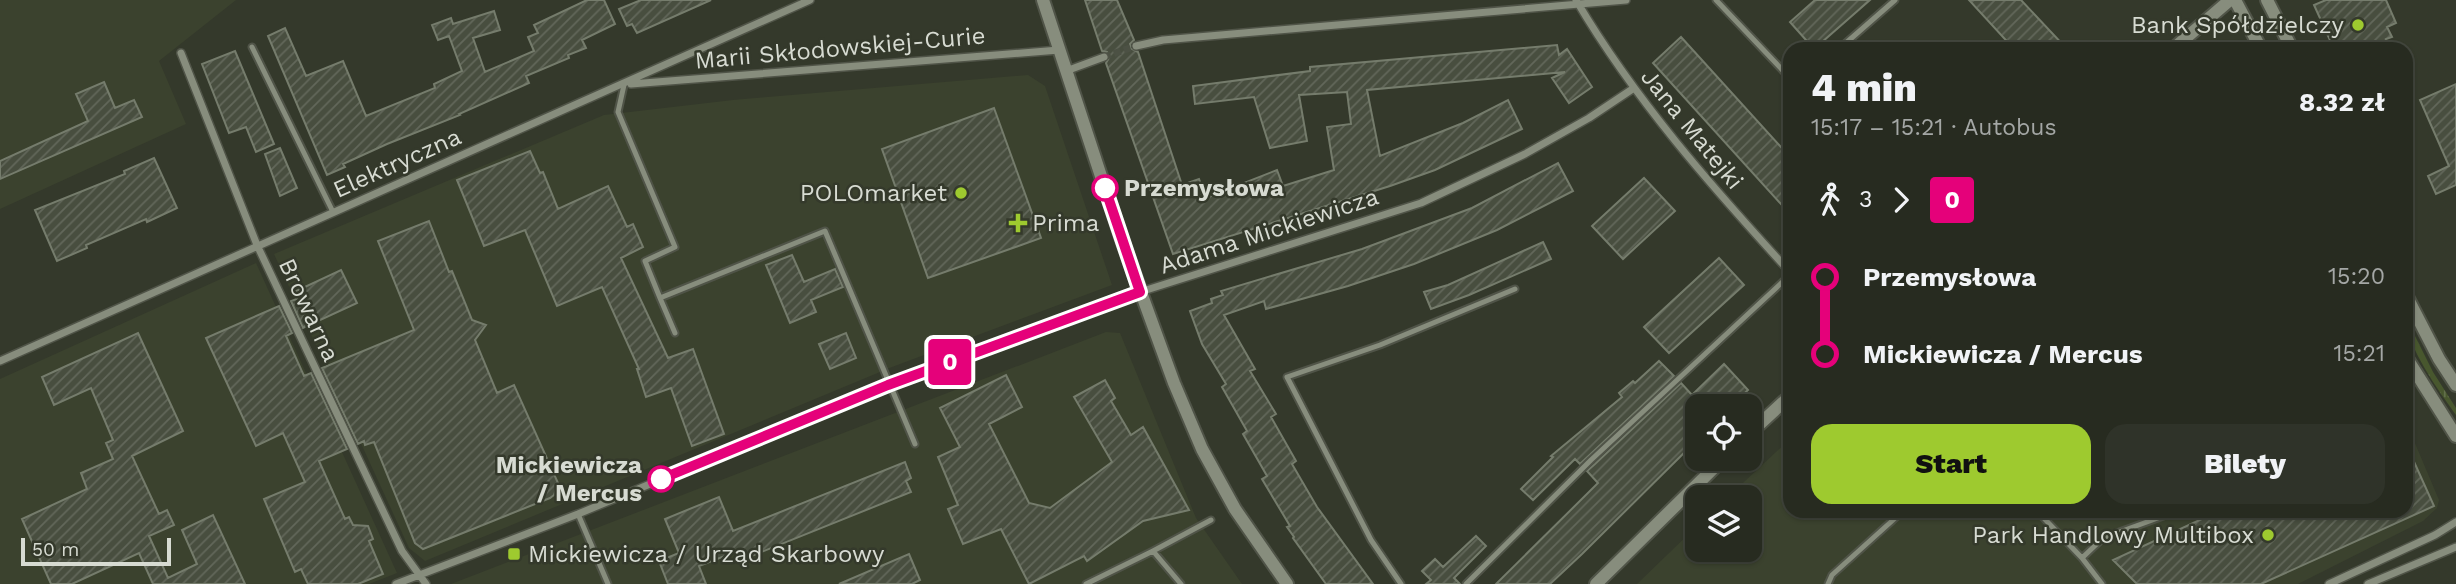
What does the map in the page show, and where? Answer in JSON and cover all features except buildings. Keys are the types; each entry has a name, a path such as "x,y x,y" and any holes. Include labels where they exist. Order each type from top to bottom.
{"street":[{"name":"Elektryczna","path":"0,361 810,0"},
{"path":"1043,0 1140,292 1174,383 1202,449 1235,509 1287,584"},
{"path":"1136,46 1163,40 1626,0"},
{"path":"2182,42 2232,0 2257,42"},
{"path":"2267,0 2288,42"},
{"name":"Jana Matejki","path":"1578,3 1634,88 1711,187 1783,265"},
{"name":"Marii Skłodowskiej-Curie","path":"624,85 1059,50"},
{"name":"Browarna","path":"181,53 257,245 402,551 426,584"},
{"path":"1066,71 1104,57"},
{"name":"Adama Mickiewicza","path":"396,584 578,514 888,385 1140,292 1420,203 1525,154 1589,118 1634,88"},
{"path":"2413,309 2456,385"},
{"path":"2413,368 2456,436"},
{"path":"1762,422 1783,402"},
{"path":"1596,584 1711,471"},
{"path":"2329,584 2435,535 2456,522"},
{"path":"2371,584 2456,547"}],"lane":[{"path":"1716,0 1783,71"},
{"path":"1847,42 1895,0"},
{"path":"252,47 333,212"},
{"path":"624,85 618,112 675,247 645,261 675,333"},
{"path":"660,298 825,231 915,444"},
{"path":"1466,584 1591,460 1783,280"},
{"path":"1401,584 1371,540 1287,377 1380,345 1515,289"},
{"path":"578,514 608,584"},
{"path":"1828,584 1832,575 1895,518"},
{"path":"2044,518 2082,558 2102,584"},
{"path":"2082,558 2103,538 2159,518"},
{"path":"1086,584 1211,520"},
{"path":"1153,551 1181,584"}],"shaded area":[{"path":"0,0 236,0 159,61 186,124 0,209"},
{"path":"1028,75 1045,86 1112,285 892,367 425,561 409,548 274,254 604,115 733,100"},
{"path":"256,263 397,573 369,584 0,584 0,379"},
{"path":"1106,332 1120,333 1196,518 1242,584 451,584"},
{"path":"2413,439 2439,500 2437,508 2423,521 2298,584 1637,584 1685,538 1685,562 1762,562 1762,485 1741,485 1756,471 1762,471 1762,465 1783,446 1783,518 2413,518"}],"green space":[{"path":"2413,332 2433,372 2456,408 2456,415 2433,381 2413,346"}],"tunnel":[{"path":"1104,57 1136,46"}],"bus line":[{"name":"0","path":"661,479 888,385 1140,292 1105,188"}],"place":[{"name":"Bank Spółdzielczy","path":"2358,25"},
{"name":"Przemysłowa","path":"1105,188"},
{"name":"POLOmarket","path":"961,193"},
{"name":"Prima","path":"1018,223"},
{"name":"Mickiewicza / Mercus","path":"661,479"},
{"name":"Park Handlowy Multibox","path":"2268,535"},
{"name":"Mickiewicza / Urząd Skarbowy","path":"514,554"}]}
